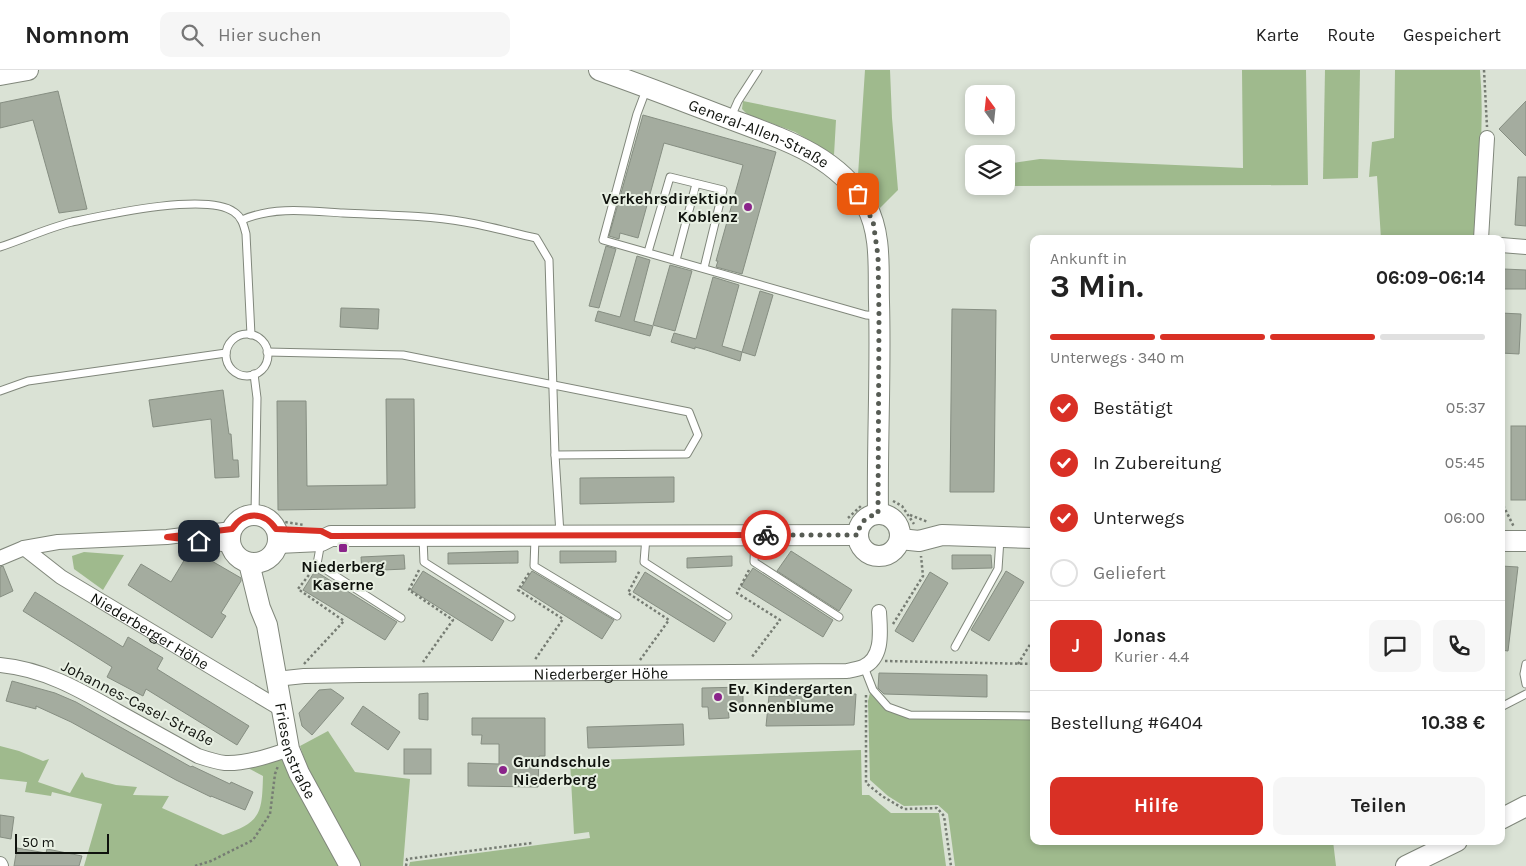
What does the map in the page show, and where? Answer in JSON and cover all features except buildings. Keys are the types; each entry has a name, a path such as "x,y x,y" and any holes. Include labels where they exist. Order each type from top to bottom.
{"street":[{"path":"0,75 28,70"},
{"name":"General-Allen-Straße","path":"600,70 803,148 831,166 858,194 873,221 876,238 879,316 878,507"},
{"path":"1481,235 1487,138"},
{"path":"1505,245 1526,247"},
{"path":"277,536 321,531 326,539 423,536 755,535 852,527 862,522 878,507 908,535"},
{"path":"255,515 266,518 272,523 277,536 274,553 256,562 237,556 231,537 240,519 255,515"},
{"path":"852,527 866,552 877,556 889,554 908,535 928,530 942,535 1030,538"},
{"path":"0,558 24,548 58,542 167,537 231,537"},
{"name":"Niederberger Höhe","path":"24,548 61,577 281,709"},
{"name":"Friesenstraße","path":"256,562 260,608 267,625 281,709 284,756 299,773 350,866"},
{"path":"868,664 880,645 879,612"},
{"name":"Niederberger Höhe","path":"276,679 304,676 423,674 847,671 868,664"},
{"name":"Johannes-Casel-Straße","path":"0,665 38,672 66,682 198,756 225,763 284,756"},
{"path":"1505,817 1526,806"},
{"path":"1406,866 1449,845"}],"lane":[{"path":"730,119 758,70"},
{"path":"647,87 637,114 603,240 866,315 879,316"},
{"path":"648,252 670,177 723,190 704,268"},
{"path":"676,260 696,184"},
{"path":"0,247 71,223 144,209 188,204 210,204 225,208 234,212 242,220 246,234 251,335"},
{"path":"242,220 273,212 311,211 399,216 465,222 536,238 549,260 552,386 560,535"},
{"path":"251,335 258,338 265,346 267,352 267,360 264,367 254,374 244,376 232,370 226,353 232,341 239,336 251,335"},
{"path":"267,352 403,355 690,412 698,435 687,454 555,455"},
{"path":"0,391 28,380 226,353"},
{"path":"254,374 257,398 255,515"},
{"path":"535,535 534,566 617,616"},
{"path":"646,535 644,562 728,616"},
{"path":"755,535 754,562 839,617"},
{"path":"423,536 424,562 511,617"},
{"path":"955,647 998,569 1000,537"},
{"path":"326,539 317,564 401,618"},
{"path":"868,664 868,682 872,690 888,707 910,714 1030,716"},
{"path":"1526,664 1524,674 1526,684"},
{"path":"1505,704 1526,694"}],"path":[{"path":"1484,70 1487,138"},
{"path":"852,527 857,511 866,501 878,507 895,502 902,506 908,535 923,576 880,645"},
{"path":"1505,512 1514,537"},
{"path":"423,674 423,661 453,620 408,590 424,562"},
{"path":"638,673 639,660 669,620 628,593 644,562"},
{"path":"748,672 750,660 780,620 737,593 754,562"},
{"path":"304,676 304,662 344,621 298,589 317,564"},
{"path":"532,674 533,661 563,619 518,590 534,566"},
{"path":"1018,664 1030,644"},
{"path":"868,664 1030,664"},
{"path":"868,682 865,702 866,783 882,796 904,809 937,808 944,816 952,866"},
{"path":"195,866 211,861 253,840 270,814 274,774 284,756"},
{"path":"406,866 407,859 532,843"}],"green space":[{"path":"865,70 890,70 898,190 880,208 863,179 858,175"},
{"path":"1242,70 1306,70 1308,185 1015,186 1015,163 1040,159 1243,168"},
{"path":"1325,70 1360,70 1358,178 1323,179"},
{"path":"1395,70 1480,70 1482,112 1474,235 1381,235 1377,176 1369,177 1372,142 1394,138"},
{"path":"743,101 836,120 834,155 795,132 747,114 742,109"},
{"path":"84,552 124,555 103,590 74,569 72,556"},
{"path":"870,693 882,706 910,718 1030,719 1030,845 1333,845 1336,866 955,866 948,814 938,805 904,806 888,796 870,780 868,701"},
{"path":"328,731 355,772 410,779 403,866 360,866 335,822 305,762 300,746"},
{"path":"0,746 19,751 43,761 49,759 38,782 70,793 82,772 85,777 116,785 137,787 133,795 169,796 162,808 223,835 252,821 260,808 263,776 248,768 284,757 298,792 339,866 84,866 102,804 52,792 51,796 25,792 27,782 0,779"},
{"path":"861,750 862,795 869,795 891,813 939,813 946,866 409,866 410,862 590,838 589,832 574,834 570,761"}],"way so far":[{"path":"766,535 858,535 862,522 869,516 878,514 878,256 873,221 858,194"}],"place":[{"name":"Verkehrsdirektion Koblenz","path":"748,207"},
{"name":"Niederberg Kaserne","path":"343,548"},
{"name":"Ev. Kindergarten Sonnenblume","path":"718,697"},
{"name":"Grundschule Niederberg","path":"503,770"}],"route":[{"path":"199,541 167,537 232,529 240,519 255,515 266,518 276,529 321,531 331,536 766,535"}]}
